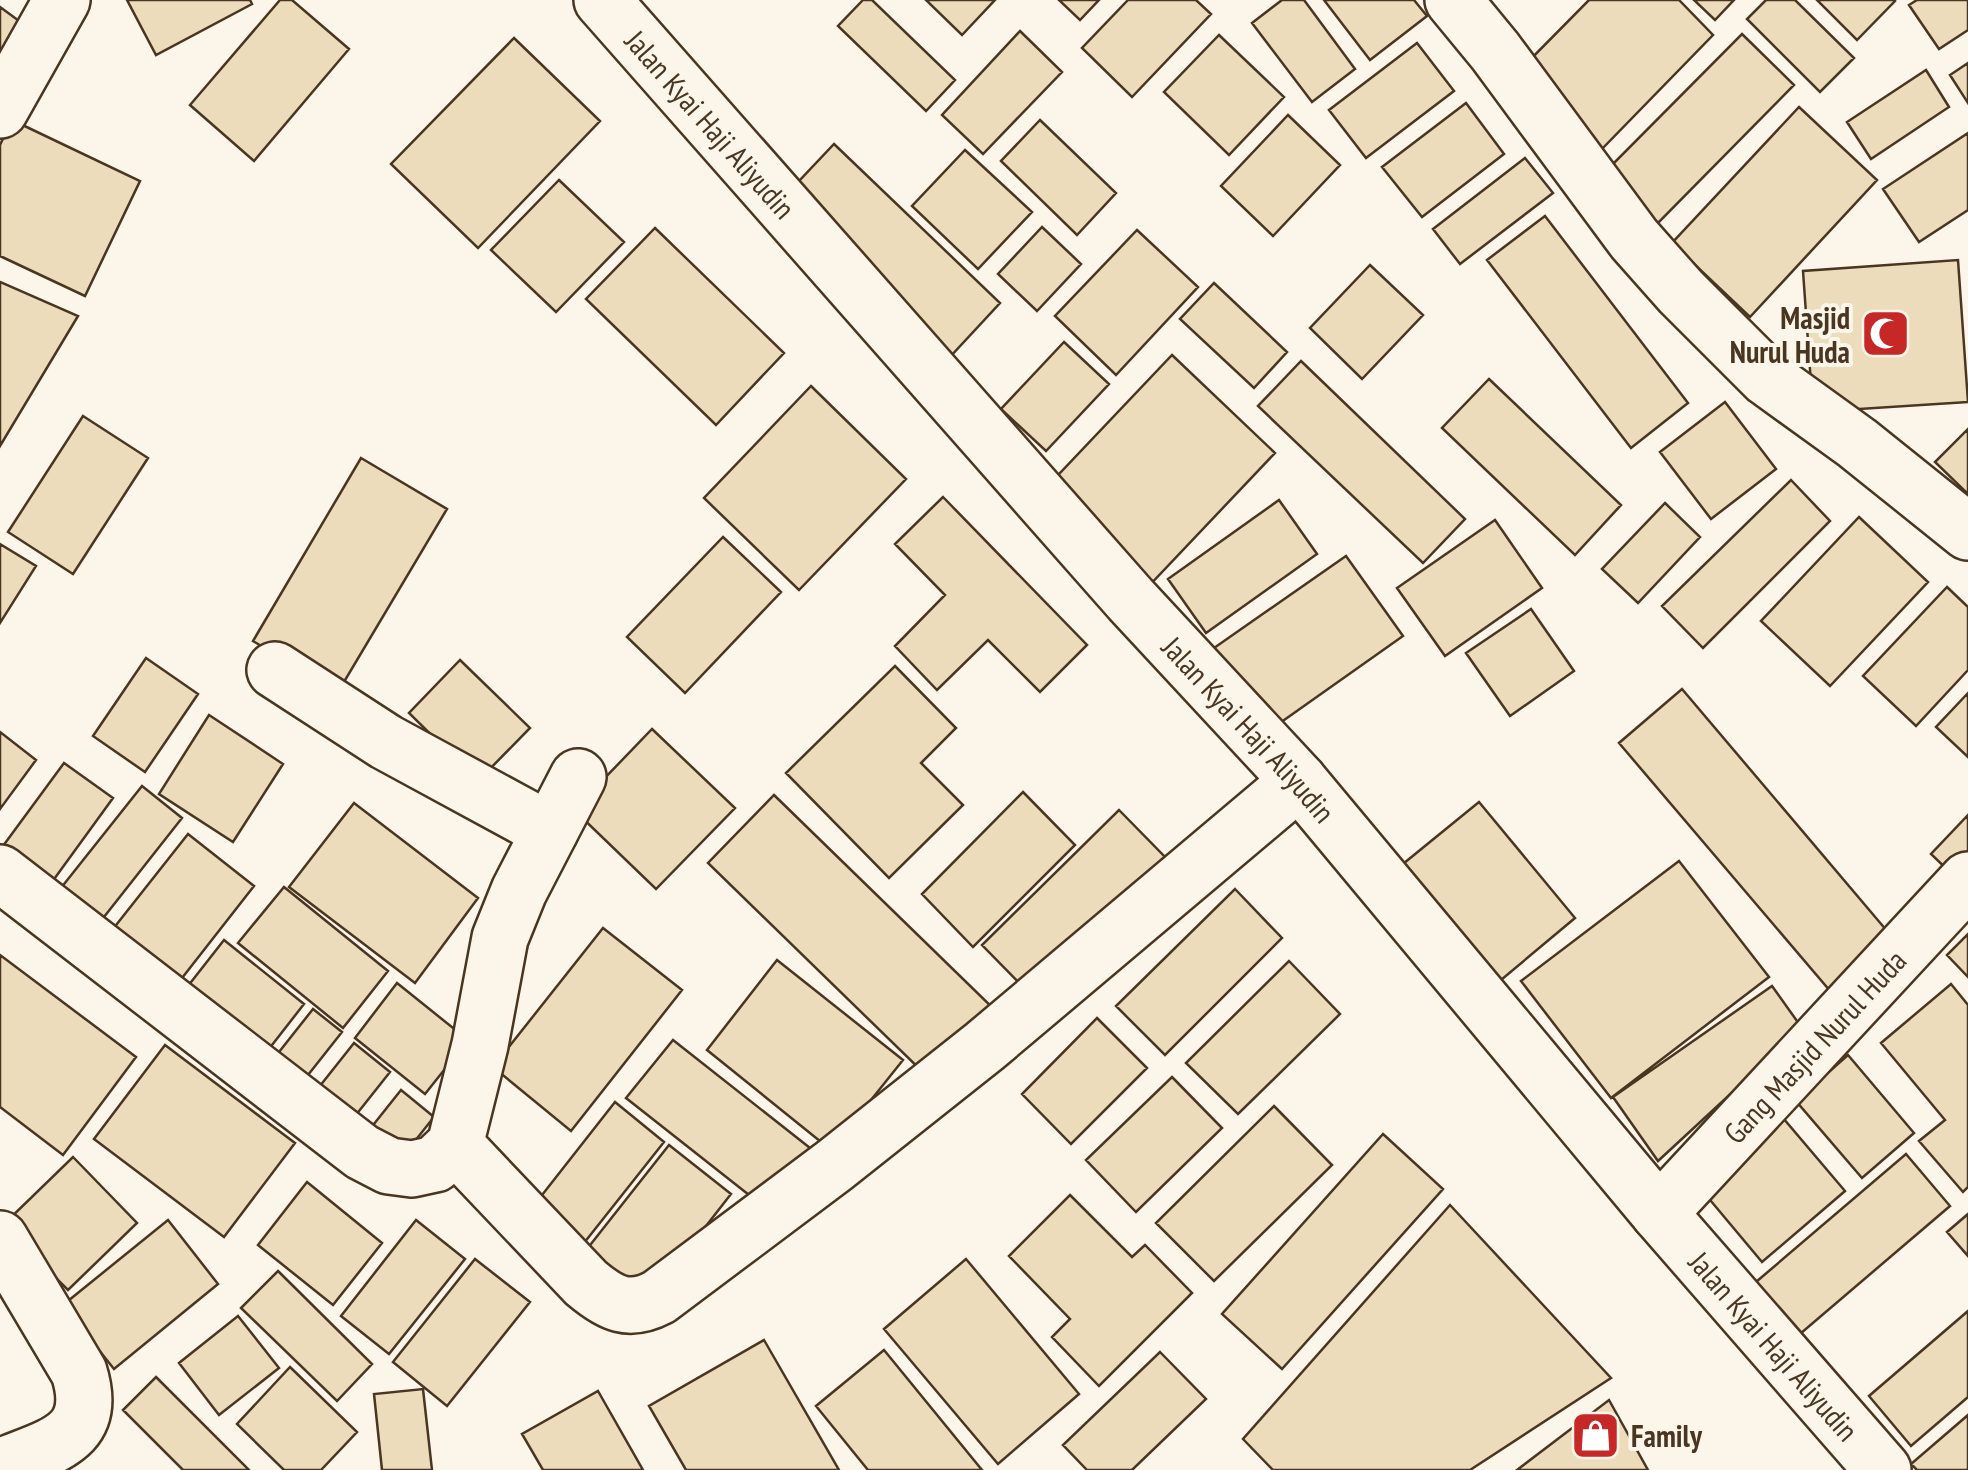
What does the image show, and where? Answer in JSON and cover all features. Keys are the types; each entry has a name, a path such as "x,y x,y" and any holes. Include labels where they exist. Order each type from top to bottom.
{"street":[{"path":"0,110 62,0"},
{"name":"Jalan Kyai Haji Aliyudin","path":"602,0 1118,585 1299,781 1660,1213 1883,1470"},
{"path":"1454,0 1634,240 1681,292 1767,378 1968,532"},
{"path":"275,670 386,742 550,831"},
{"path":"0,873 362,1152 389,1166 412,1170 435,1164 456,1145 500,938 519,891 578,776"},
{"path":"456,1145 586,1284 605,1299 642,1306 821,1176 970,1058 1299,781"},
{"name":"Gang Masjid Nurul Huda","path":"1660,1213 1968,880"},
{"path":"0,1239 79,1372 86,1395 83,1416 72,1433 0,1467"}],"building":[{"path":"127,0 250,0 252,4 156,55"},
{"path":"280,0 292,0 349,49 254,161 190,105"},
{"path":"863,0 872,0 955,80 926,111 838,26"},
{"path":"926,0 995,0 962,35"},
{"path":"1059,0 1099,0 1080,20"},
{"path":"1128,0 1196,0 1211,14 1132,97 1082,48"},
{"path":"1282,0 1304,0 1355,69 1312,102 1252,23"},
{"path":"1324,0 1414,0 1427,16 1370,60"},
{"path":"1589,0 1679,0 1713,35 1598,153 1517,73"},
{"path":"1694,0 1734,0 1715,20"},
{"path":"1766,0 1795,0 1854,58 1820,92 1747,19"},
{"path":"1817,0 1894,0 1895,1 1857,40"},
{"path":"1917,0 1968,0 1968,30 1939,49 1909,5"},
{"path":"0,7 26,26 0,62"},
{"path":"1020,31 1062,72 983,154 942,115"},
{"path":"1742,34 1794,85 1657,224 1605,172"},
{"path":"1219,35 1284,97 1229,155 1164,92"},
{"path":"514,38 600,121 478,248 391,164"},
{"path":"1417,43 1454,91 1366,158 1329,110"},
{"path":"1968,63 1968,103 1950,75"},
{"path":"1926,70 1949,107 1871,159 1847,122"},
{"path":"1466,103 1504,154 1422,217 1382,167"},
{"path":"1799,107 1877,180 1750,317 1672,243"},
{"path":"1288,115 1340,165 1273,236 1221,186"},
{"path":"12,120 140,181 85,296 0,256 0,145"},
{"path":"1040,120 1116,193 1077,235 1001,161"},
{"path":"1968,133 1968,210 1919,242 1883,189"},
{"path":"834,144 1000,303 949,358 783,198"},
{"path":"965,150 1032,212 978,269 912,206"},
{"path":"1525,158 1553,193 1460,264 1433,229"},
{"path":"559,180 624,242 556,312 491,250"},
{"path":"1545,216 1688,403 1631,448 1487,260"},
{"path":"1042,227 1081,264 1037,311 998,274"},
{"path":"655,228 784,353 716,425 586,299"},
{"path":"1137,230 1198,287 1116,375 1055,316"},
{"name":"Masjid Nurul Huda","path":"1958,260 1968,402 1813,412 1803,271"},
{"path":"1370,265 1423,315 1362,379 1310,328"},
{"path":"0,282 78,316 0,446"},
{"path":"1214,283 1287,352 1254,388 1180,319"},
{"path":"1064,342 1109,384 1046,451 1001,409"},
{"path":"1172,355 1275,453 1145,590 1043,491"},
{"path":"1301,361 1465,519 1423,563 1258,406"},
{"path":"1489,379 1621,505 1575,555 1442,428"},
{"path":"811,386 906,479 799,590 704,498"},
{"path":"1725,402 1776,469 1711,519 1660,452"},
{"path":"83,416 148,458 73,574 8,532"},
{"path":"1968,429 1968,494 1935,462"},
{"path":"361,458 447,509 338,692 253,641"},
{"path":"1791,480 1830,521 1703,648 1662,606"},
{"path":"943,497 1087,645 1040,692 988,640 937,690 895,646 945,595 895,544"},
{"path":"1279,500 1317,554 1206,633 1168,579"},
{"path":"1665,503 1700,537 1638,603 1602,569"},
{"path":"1859,517 1928,582 1830,686 1761,621"},
{"path":"1495,520 1542,588 1445,656 1397,588"},
{"path":"723,537 781,592 685,693 627,637"},
{"path":"0,544 36,566 0,623"},
{"path":"1346,556 1403,636 1270,730 1214,648"},
{"path":"1947,587 1968,607 1968,670 1916,726 1863,676"},
{"path":"1531,609 1574,671 1510,716 1466,653"},
{"path":"146,658 198,694 145,772 93,736"},
{"path":"460,660 530,728 478,781 409,713"},
{"path":"895,666 956,728 921,763 963,805 889,878 786,773"},
{"path":"1682,689 1893,938 1831,992 1619,743"},
{"path":"1968,693 1968,757 1936,727"},
{"path":"209,715 283,764 233,842 159,794"},
{"path":"652,729 735,808 656,889 574,810"},
{"path":"0,732 36,760 0,809"},
{"path":"64,763 113,798 52,882 3,846"},
{"path":"142,786 182,818 89,936 49,903"},
{"path":"1023,792 1075,845 973,947 922,894"},
{"path":"774,795 997,1012 931,1080 708,863"},
{"path":"1479,802 1575,918 1495,985 1398,868"},
{"path":"354,803 478,898 415,983 289,887"},
{"path":"1119,810 1167,859 1031,995 982,945"},
{"path":"1968,815 1968,872 1959,881 1931,854"},
{"path":"188,834 254,886 175,987 109,934"},
{"path":"1679,861 1769,977 1611,1098 1521,981"},
{"path":"284,887 388,971 343,1028 238,943"},
{"path":"1235,889 1282,938 1165,1055 1116,1006"},
{"path":"603,928 682,990 571,1131 493,1067"},
{"path":"1968,934 1968,977 1947,955"},
{"path":"224,940 304,1004 258,1063 177,1000"},
{"path":"0,955 136,1057 63,1155 0,1107"},
{"path":"777,960 903,1060 831,1150 707,1050"},
{"path":"1289,961 1340,1014 1238,1114 1186,1063"},
{"path":"397,983 468,1040 425,1094 355,1038"},
{"path":"1951,984 1968,1005 1968,1187 1963,1192 1919,1141 1945,1120 1881,1043"},
{"path":"1772,986 1802,1028 1658,1161 1613,1097"},
{"path":"313,1009 342,1032 293,1094 264,1071"},
{"path":"1097,1018 1147,1068 1071,1144 1022,1094"},
{"path":"673,1040 810,1148 763,1206 626,1098"},
{"path":"354,1043 390,1072 344,1130 308,1101"},
{"path":"165,1045 295,1143 224,1237 94,1139"},
{"path":"1848,1055 1914,1133 1862,1178 1796,1101"},
{"path":"1172,1077 1222,1128 1136,1212 1086,1160"},
{"path":"401,1090 434,1117 395,1166 362,1139"},
{"path":"615,1102 664,1142 584,1243 535,1204"},
{"path":"1274,1106 1332,1165 1214,1281 1156,1223"},
{"path":"1778,1112 1845,1191 1762,1262 1695,1182"},
{"path":"1383,1134 1443,1189 1282,1369 1222,1314"},
{"path":"669,1145 731,1194 649,1299 587,1249"},
{"path":"1906,1154 1950,1206 1800,1334 1756,1282"},
{"path":"73,1157 137,1223 68,1290 3,1225"},
{"path":"307,1182 382,1243 333,1305 258,1245"},
{"path":"1070,1195 1132,1257 1145,1245 1192,1293 1099,1386 1052,1337 1070,1319 1009,1256"},
{"path":"1450,1205 1611,1378 1470,1470 1273,1470 1243,1439"},
{"path":"1968,1214 1968,1256 1947,1232"},
{"path":"168,1220 218,1284 114,1369 63,1305"},
{"path":"416,1220 465,1259 389,1354 341,1316"},
{"path":"475,1259 530,1302 447,1406 393,1362"},
{"path":"966,1259 1079,1394 998,1464 884,1329"},
{"path":"278,1271 372,1364 337,1401 241,1308"},
{"path":"1968,1311 1968,1397 1911,1446 1869,1396"},
{"path":"238,1316 279,1368 219,1415 179,1363"},
{"path":"764,1340 839,1470 686,1470 649,1406"},
{"path":"884,1350 982,1470 868,1470 816,1406"},
{"path":"1160,1352 1206,1399 1132,1470 1087,1470 1063,1445"},
{"path":"290,1367 357,1432 321,1470 284,1470 237,1424"},
{"path":"156,1377 249,1470 183,1470 123,1410"},
{"path":"423,1389 432,1470 382,1470 374,1394"},
{"path":"598,1391 643,1470 543,1470 522,1434"},
{"name":"Family","path":"1609,1400 1648,1470 1517,1470"},
{"path":"1968,1415 1968,1470 1917,1470 1911,1464"}],"place":[{"name":"Masjid Nurul Huda","path":"1885,334"},
{"name":"Family","path":"1596,1435"}]}
